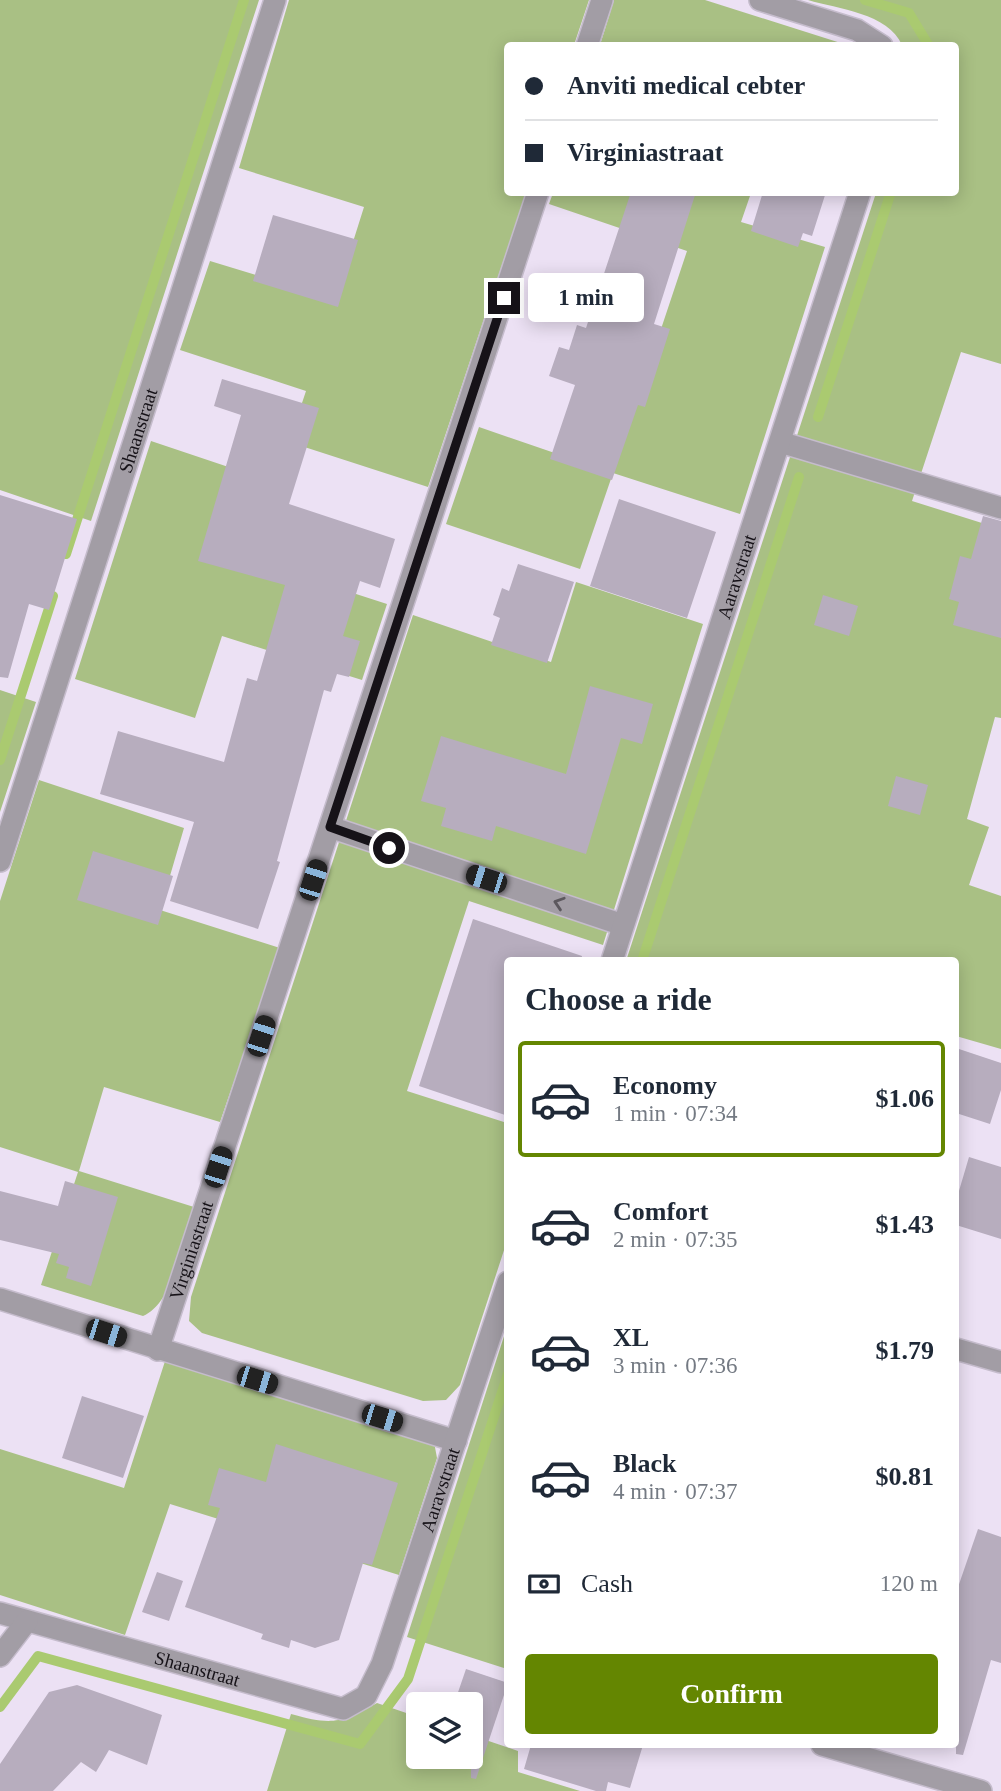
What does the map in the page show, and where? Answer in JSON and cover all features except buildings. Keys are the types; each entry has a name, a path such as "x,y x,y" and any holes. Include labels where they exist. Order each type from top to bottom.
{"street":[{"name":"Shaanstraat","path":"0,861 275,0"},
{"path":"588,42 602,0"},
{"path":"760,0 857,30 876,42"},
{"name":"Virginiastraat","path":"158,1350 537,196"},
{"name":"Aaravstraat","path":"613,957 859,196"},
{"path":"780,442 1001,508"},
{"path":"330,827 623,925"},
{"name":"Aaravstraat","path":"366,1696 382,1664 504,1294"},
{"path":"0,1299 456,1441"},
{"path":"959,1350 1001,1362"},
{"name":"Shaanstraat","path":"0,1613 343,1709 366,1696"},
{"path":"0,1656 27,1621"},
{"path":"831,1748 981,1791"}],"green space":[{"path":"0,0 259,0 91,521 0,490"},
{"path":"289,0 589,0 575,42 504,42 504,196 525,196 428,487 289,442 306,391 180,350 210,261 335,299 364,207 239,168"},
{"path":"614,0 705,0 838,42 601,42"},
{"path":"808,0 1001,0 1001,364 961,352 912,501 1001,529 1001,718 995,717 967,819 989,827 969,885 1001,896 1001,1049 959,1037 959,957 627,957 875,196 959,196 959,42 900,42 886,26 847,10"},
{"path":"552,196 750,196 741,222 825,247 740,514 613,473 687,251 549,204"},
{"path":"479,427 613,473 580,569 446,524"},
{"path":"151,441 276,483 251,560 387,604 362,680 222,636 195,718 75,679"},
{"path":"576,582 703,624 603,945 469,901 407,1091 504,1122 504,1250 460,1385 446,1400 423,1401 202,1333 189,1321 191,1297 413,615 551,662"},
{"path":"0,690 36,702 0,812"},
{"path":"39,780 184,828 160,910 280,948 220,1122 104,1087 79,1171 194,1207 170,1284 154,1309 143,1316 41,1285 78,1172 0,1147 0,901"},
{"path":"504,1336 504,1668 407,1637"},
{"path":"168,1352 434,1442 437,1458 399,1575 170,1504 125,1635 0,1595 0,1449 124,1488"},
{"path":"377,1703 406,1713 406,1769 483,1769 483,1739 518,1751 518,1772 580,1791 267,1791 291,1714 326,1721 344,1719"}],"waterway":[{"path":"66,554 244,0"},
{"path":"865,0 909,13 927,42"},
{"path":"818,417 890,196"},
{"path":"643,957 799,477"},
{"path":"0,760 53,596"},
{"path":"0,1707 38,1656 360,1744 408,1679 504,1386"}],"route":[{"path":"389,848 330,827 504,298"}]}
